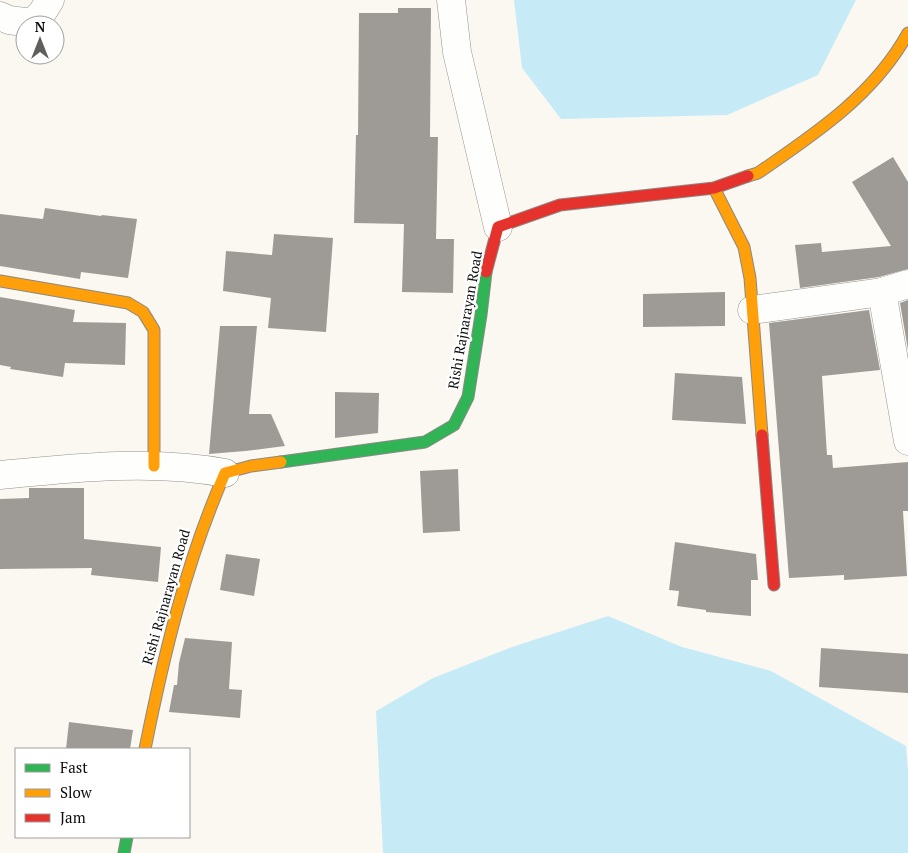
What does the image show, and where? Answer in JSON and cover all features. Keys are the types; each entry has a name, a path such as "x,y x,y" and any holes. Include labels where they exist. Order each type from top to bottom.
{"main road":[{"path":"498,227 560,206 714,188 758,172 816,134 867,90 902,44 908,32"},
{"path":"714,188 744,247 750,278 774,585"},
{"name":"Rishi Rajnarayan Road","path":"145,748 169,636 190,560 209,506 224,473 251,466 424,442 454,426 468,397 481,315 485,274 498,227"},
{"path":"0,281 128,303 143,312 154,330 154,466"},
{"path":"124,853 127,838"}],"street":[{"path":"0,16 9,20 32,23 42,13 50,0"},
{"path":"451,0 457,52 498,227"},
{"path":"752,310 882,292 908,284"},
{"path":"882,292 907,428"},
{"path":"0,475 154,466 224,473"}],"water":[{"path":"514,0 856,0 818,75 727,115 561,119 522,68"},
{"path":"608,616 682,647 771,671 906,746 908,771 908,853 383,853 376,711 433,678 512,647"}],"building":[{"path":"398,8 431,8 430,137 438,137 436,239 454,239 453,293 402,292 404,224 354,223 356,135 358,135 359,13 398,13"},
{"path":"893,157 908,182 908,269 879,277 800,288 795,245 821,243 822,252 891,246 852,182"},
{"path":"45,208 137,219 128,278 81,272 80,279 0,266 0,214 43,219"},
{"path":"274,234 333,238 326,332 268,328 271,298 223,291 226,251 272,255"},
{"path":"725,292 725,326 643,327 643,294"},
{"path":"0,297 75,310 73,322 126,323 125,365 65,363 63,377 10,369 11,367 0,365"},
{"path":"908,300 908,350 900,303"},
{"path":"869,310 880,370 822,376 827,455 832,455 833,468 908,462 908,511 903,511 907,576 844,580 844,575 789,578 769,323"},
{"path":"220,326 257,326 249,414 271,414 285,446 209,454"},
{"path":"675,373 742,377 746,424 672,420"},
{"path":"335,392 379,393 378,433 335,438"},
{"path":"458,469 460,531 423,533 420,471"},
{"path":"29,488 84,488 84,539 161,547 158,582 91,575 92,568 0,569 0,499 29,498"},
{"path":"675,542 756,554 758,580 751,580 751,616 706,612 706,610 677,606 679,591 669,590"},
{"path":"226,554 260,559 254,596 220,590"},
{"path":"185,638 232,642 229,689 242,690 240,718 169,712 174,685 177,685 179,663"},
{"path":"821,648 908,654 908,693 819,687"},
{"path":"69,722 133,730 130,748 66,748"}],"traffic: fast":[{"path":"281,462 425,442 454,425 468,397 486,272"},
{"path":"124,853 127,838"}],"traffic: slow":[{"path":"748,176 758,173 842,112 878,76 908,33"},
{"path":"714,188 744,247 750,278 762,435"},
{"path":"0,281 128,303 143,312 154,330 154,466"},
{"path":"145,748 168,643 188,574 225,473 251,466 281,462"}],"traffic: jam":[{"path":"486,272 498,227 560,205 714,188 748,176"},
{"path":"762,435 774,585"}]}
